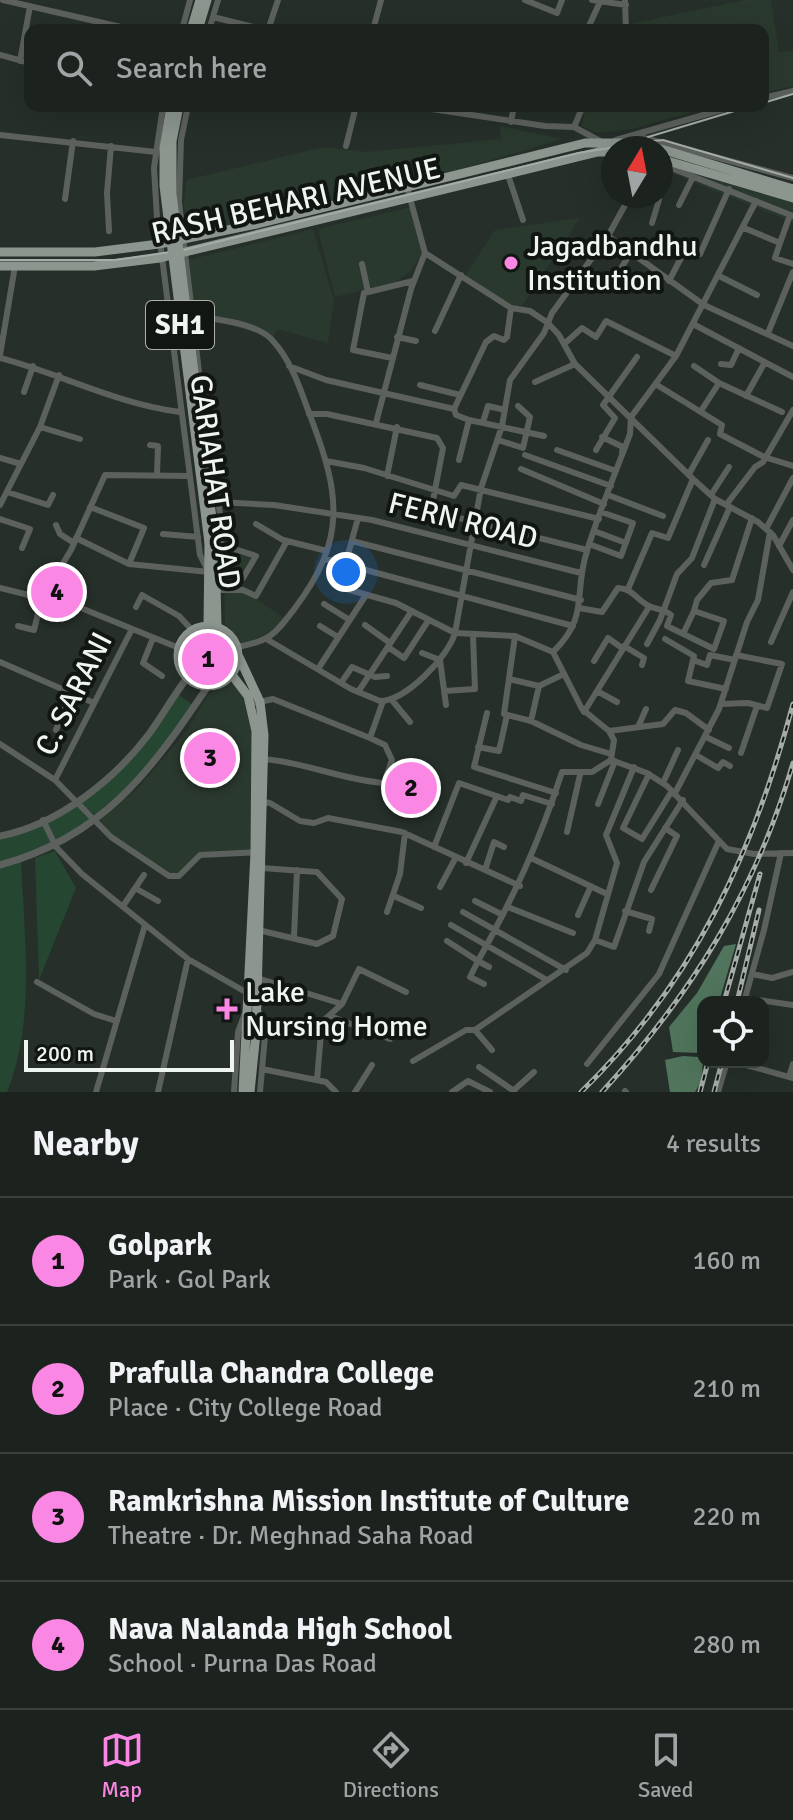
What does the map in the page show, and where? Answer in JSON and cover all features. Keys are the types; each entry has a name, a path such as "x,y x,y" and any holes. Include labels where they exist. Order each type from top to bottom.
{"main road":[{"path":"193,24 200,0"},
{"path":"200,24 207,0"},
{"name":"SH1","path":"170,112 164,148 164,186 215,544"},
{"name":"SH1","path":"178,112 171,164 174,215 215,544 212,572"},
{"name":"RASH BEHARI AVENUE","path":"0,266 94,266 160,258 353,210 411,200 601,149"},
{"name":"RASH BEHARI AVENUE","path":"0,252 95,252 183,240 407,187 601,149"},
{"path":"673,157 793,189"},
{"path":"673,158 793,198"},
{"name":"GARIAHAT ROAD","path":"212,572 216,590 212,626"},
{"name":"GARIAHAT ROAD","path":"212,572 212,626"},
{"path":"238,652 232,675 222,683 208,686 187,678 181,669 179,648 192,630 212,626 230,635 238,652 255,703 263,759 263,802 250,1092"},
{"path":"232,675 255,703 262,868 252,1002"},
{"path":"243,1092 252,1032"}],"street":[{"path":"3,0 108,24"},
{"path":"184,24 190,0"},
{"path":"211,24 218,0"},
{"path":"269,24 278,0"},
{"path":"375,24 381,0"},
{"path":"525,0 557,13 562,0"},
{"path":"592,0 625,3 626,24"},
{"path":"590,24 600,2"},
{"path":"27,24 30,6"},
{"path":"213,17 242,24"},
{"path":"20,61 24,39"},
{"path":"0,55 24,62"},
{"path":"769,97 793,91"},
{"name":"GARIAHAT ROAD","path":"162,112 154,168 160,258 200,555 212,572"},
{"path":"187,112 179,173 183,240 218,502 215,544 256,556 243,578"},
{"path":"346,146 354,112"},
{"path":"449,112 511,122 574,127 601,145"},
{"path":"511,122 513,112"},
{"path":"574,127 580,112"},
{"name":"RASH BEHARI AVENUE","path":"633,135 714,112"},
{"path":"0,135 156,152"},
{"path":"633,135 793,178"},
{"path":"65,199 73,141"},
{"path":"109,231 107,193 111,146"},
{"path":"673,163 693,177 792,215 775,258 793,264"},
{"path":"508,175 523,220"},
{"path":"679,205 693,177"},
{"path":"376,423 413,281 425,253 407,187"},
{"path":"700,254 729,189"},
{"path":"553,652 563,646 573,626 580,604 581,573 588,547 623,453 631,417 676,356 756,201"},
{"path":"268,640 341,683 383,701 404,693 440,660 451,646 455,633 481,488 502,426 510,380 608,236 623,208"},
{"path":"652,223 657,208"},
{"path":"744,228 780,243"},
{"path":"608,236 704,305 793,346"},
{"path":"425,253 511,308 530,311 548,323 575,364 691,477 713,497 768,530 793,570"},
{"path":"613,281 630,254"},
{"path":"669,281 683,254"},
{"path":"362,264 368,292"},
{"path":"15,266 0,356 59,375 119,400 180,412"},
{"path":"768,333 793,272"},
{"path":"435,331 461,275"},
{"path":"719,276 757,295"},
{"path":"392,358 353,350 364,293 413,281"},
{"path":"511,308 507,337 504,340 494,336 486,342 454,409 456,415 469,420 544,436"},
{"path":"192,315 258,331 273,340 302,387 333,482 334,514 326,555 307,592 268,640 238,652"},
{"path":"564,344 582,328 596,337 606,321 676,356"},
{"path":"693,324 793,377"},
{"path":"397,337 416,341"},
{"path":"721,364 731,365 739,348"},
{"path":"596,450 615,418 603,405 611,398 637,357"},
{"path":"746,396 765,362"},
{"path":"535,382 575,364"},
{"path":"24,392 33,366"},
{"path":"287,366 382,395 454,409"},
{"path":"694,366 719,383 782,412"},
{"path":"0,505 40,427 59,375"},
{"path":"701,411 719,383"},
{"path":"420,385 460,395"},
{"path":"657,385 722,425 720,434 764,457 793,466"},
{"path":"483,422 488,406 505,410"},
{"path":"498,440 523,448 530,417 518,406"},
{"path":"704,565 728,506 793,410"},
{"path":"309,414 376,423 437,438 443,448 435,492 431,511 621,556 633,523 481,488 461,485 454,496 435,492 387,476 326,461"},
{"path":"459,460 469,420"},
{"path":"40,427 80,439"},
{"path":"387,476 397,427"},
{"path":"602,437 623,447 623,453"},
{"path":"628,589 652,533 668,538 708,440"},
{"path":"150,445 158,446 157,474"},
{"path":"557,450 616,471"},
{"path":"525,455 611,486"},
{"path":"0,458 21,464"},
{"path":"647,644 660,620 677,574 692,558 713,497 729,467"},
{"path":"521,469 604,504"},
{"path":"18,626 34,630 42,598 75,540 105,475 190,476"},
{"path":"649,774 623,828 642,839 670,794 675,793 721,704 758,600 768,530 793,478"},
{"path":"7,492 48,505 53,495"},
{"path":"608,495 663,516"},
{"name":"FERN ROAD","path":"218,502 274,505 358,518 581,573"},
{"path":"90,507 144,528 129,564"},
{"path":"358,518 339,587 396,603 455,633 515,636 553,652 584,712 609,731 614,740 613,758 598,804"},
{"path":"683,634 697,600 711,583 732,580 752,518"},
{"path":"0,519 30,529 22,548"},
{"path":"779,546 793,520"},
{"path":"256,524 346,566 573,626"},
{"path":"56,525 60,534 129,564 212,572"},
{"path":"594,531 626,543"},
{"path":"163,534 198,537"},
{"path":"216,590 243,590 256,596 287,541"},
{"path":"352,541 602,612 618,588 628,589 649,607 662,608 671,615 667,626 714,649 724,621 694,611"},
{"path":"55,574 71,581"},
{"path":"0,588 81,608 179,648"},
{"path":"771,642 793,592"},
{"path":"136,607 142,595 179,616 192,630"},
{"path":"318,669 366,595"},
{"path":"324,604 348,619"},
{"path":"584,712 649,607"},
{"path":"358,692 411,612"},
{"path":"365,625 404,658 428,621"},
{"path":"320,626 338,637"},
{"name":"C. SARANI","path":"55,780 132,629"},
{"path":"444,691 475,689 473,635"},
{"path":"515,636 504,714 531,721 556,736 649,774 683,800 718,843 740,853 793,853"},
{"path":"153,638 143,663 162,676"},
{"path":"594,661 608,638 644,658 642,665"},
{"path":"665,639 694,656 688,681 726,689"},
{"path":"422,653 440,660"},
{"path":"693,660 707,665 710,655 782,664 767,708 721,704"},
{"path":"440,660 446,705"},
{"path":"0,662 94,703"},
{"path":"341,683 352,667 369,675 387,676"},
{"path":"509,679 539,686 564,674"},
{"path":"0,836 43,820 96,789 131,755 187,678"},
{"path":"0,865 56,847 93,822 149,771 208,686"},
{"path":"531,721 539,686"},
{"path":"597,691 617,702"},
{"path":"56,730 71,693"},
{"path":"255,703 273,699 370,738 390,751 392,760 384,783 356,781 289,761 263,759"},
{"path":"391,699 410,722"},
{"path":"370,738 383,701"},
{"path":"741,753 757,706"},
{"path":"638,727 646,709"},
{"path":"609,731 663,724 675,710 686,713 729,748"},
{"path":"487,713 474,767 556,793"},
{"path":"478,747 499,751 507,715"},
{"path":"0,744 55,780 93,822 169,876 179,876 200,855 259,852"},
{"path":"663,783 678,750"},
{"path":"696,755 718,768 723,762 730,766"},
{"path":"484,984 470,977 520,886 562,772 580,775 592,772 613,758"},
{"path":"413,1061 466,1030 475,1030 587,953 595,940 617,863 609,851 606,835 634,767"},
{"path":"567,832 580,775"},
{"path":"434,847 459,783 497,796 521,801 523,795 552,804"},
{"path":"466,863 497,796"},
{"path":"595,940 614,947 644,862 683,800"},
{"path":"263,802 300,821 314,823 328,818 405,833 455,859 520,886"},
{"path":"43,820 56,847 123,906 188,959 252,1002 265,1025 260,1092"},
{"path":"651,890 677,836 665,828"},
{"path":"387,912 394,896 405,833"},
{"path":"485,870 494,842 504,847"},
{"path":"587,1064 659,974 718,843"},
{"path":"745,996 781,853"},
{"path":"531,858 607,894"},
{"path":"440,887 455,859"},
{"path":"644,862 662,870"},
{"path":"258,930 294,936 317,944 333,936 342,899 325,876 297,870 262,868"},
{"path":"294,936 297,870"},
{"path":"123,906 144,875"},
{"path":"578,915 591,886"},
{"path":"135,888 158,901"},
{"path":"394,896 421,908"},
{"path":"475,901 503,915"},
{"path":"508,907 573,933"},
{"path":"625,911 652,919 649,931"},
{"path":"463,912 566,970"},
{"path":"96,1092 145,925"},
{"path":"451,925 547,980"},
{"path":"447,941 489,967"},
{"path":"158,1092 188,959"},
{"path":"317,1080 322,1022 342,1004 359,969 406,992"},
{"path":"752,974 772,978 793,972"},
{"path":"256,978 342,1004"},
{"path":"37,982 94,1014 116,1021"},
{"path":"234,1092 238,1032 252,1002"},
{"path":"769,1003 793,1005"},
{"path":"330,1016 390,1039"},
{"path":"475,1030 492,1050"},
{"path":"757,1068 791,1077 793,1064"},
{"path":"355,1092 372,1065"},
{"path":"479,1067 513,1091 534,1072"},
{"path":"718,1092 725,1068"},
{"path":"262,1069 326,1082 336,1092"},
{"path":"452,1092 468,1081 490,1092"}],"shaded area":[{"path":"744,0 771,0 779,52 793,51 793,86 769,92 769,24 631,24"},
{"path":"585,112 692,112 632,129 596,133 582,126"},
{"path":"500,126 563,139 450,172 191,236 184,206 186,180 324,147 366,152 501,139"},
{"path":"673,168 793,203 793,222 673,173"},
{"path":"411,207 422,253 411,271 395,282 335,297 318,229"},
{"name":"Jagadbandhu Institution","path":"580,218 523,304 511,311 465,276 495,230"},
{"path":"313,229 334,300 328,343 277,329 273,339 194,313 188,260"},
{"path":"223,546 253,557 241,580 245,591 284,618 271,636 242,644 225,624"},
{"path":"208,633 225,640 232,657 225,674 208,681 191,674 184,657 191,640"},
{"path":"235,679 257,724 256,852 198,854 179,875 170,875 96,824 138,788 188,729 208,694"},
{"path":"179,695 193,705 147,770 95,815 79,802 101,788"},
{"path":"75,804 92,820 59,843 0,862 0,837"},
{"path":"55,851 76,888 39,980 35,858"},
{"path":"21,858 26,947 25,1007 16,1065 7,1092 0,1092 0,864"},
{"path":"736,944 721,996 697,996 697,1053 673,1052 669,1027 697,993 724,946"},
{"path":"697,1057 697,1068 702,1068 701,1082 695,1092 670,1092 665,1060"}],"tram line":[{"path":"769,101 793,94"},
{"path":"651,136 731,112"},
{"path":"0,260 115,260 184,250 578,153 653,141 663,140 793,178"}],"railway":[{"path":"581,1092 621,1050 656,1006 714,913 759,812 793,704"},
{"path":"602,1092 664,1018 717,939 760,855 793,763"},
{"path":"726,996 760,874"},
{"path":"738,996 759,910"},
{"path":"700,1092 706,1068"},
{"path":"714,1092 720,1068"}],"place":[{"name":"Jagadbandhu Institution","path":"511,263"},
{"name":"Nava Nalanda High School","path":"57,592"},
{"name":"Golpark","path":"208,659"},
{"name":"Ramkrishna Mission Institute of Culture","path":"210,758"},
{"name":"Prafulla Chandra College","path":"411,788"},
{"name":"Lake Nursing Home","path":"227,1009"}]}
